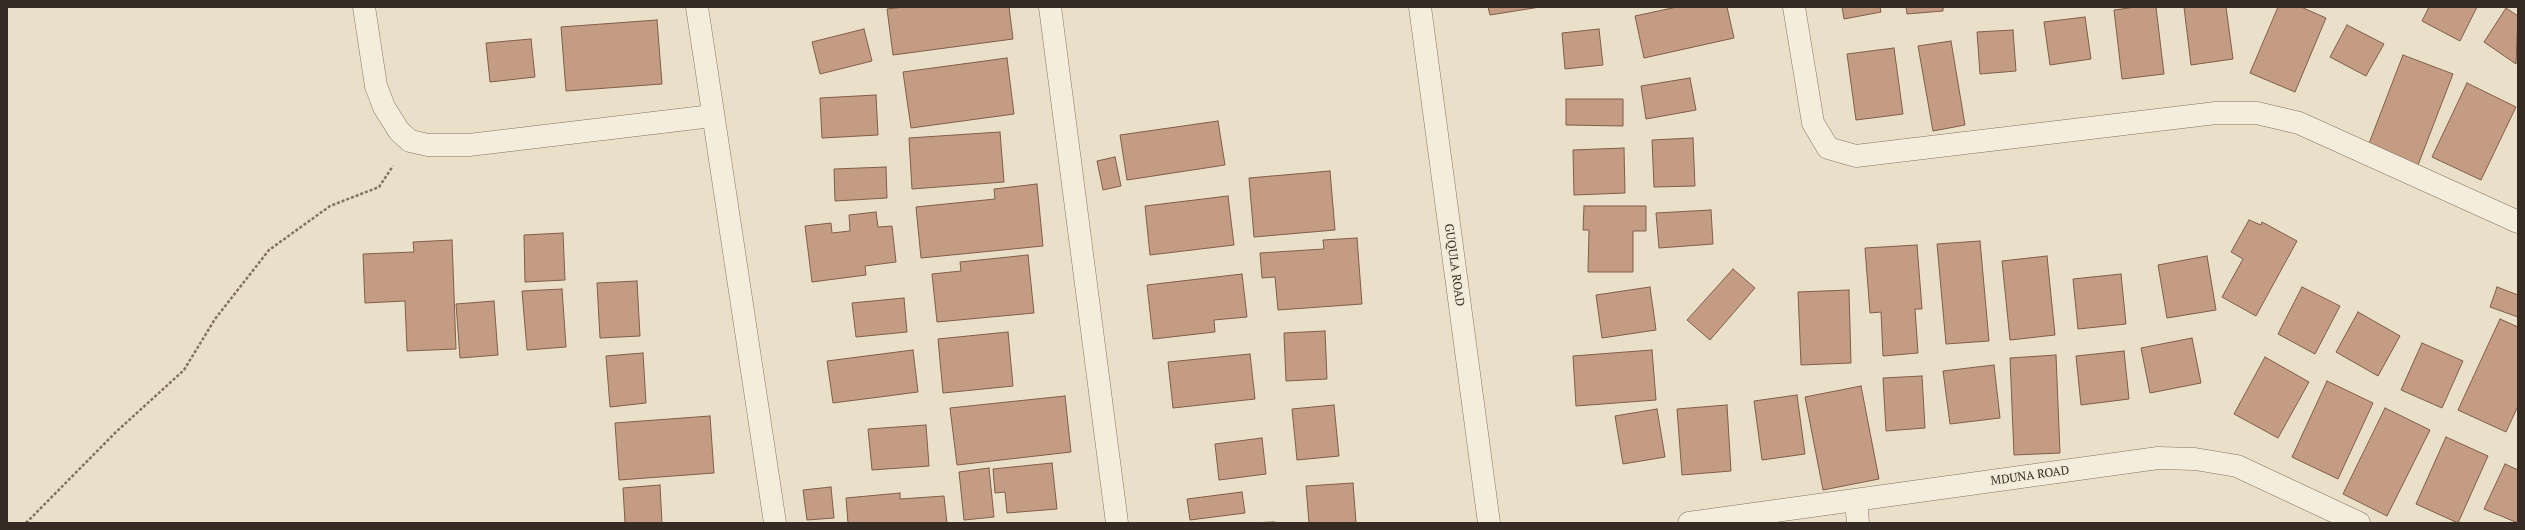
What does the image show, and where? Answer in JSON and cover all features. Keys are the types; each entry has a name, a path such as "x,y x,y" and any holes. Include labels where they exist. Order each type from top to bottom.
{"street":[{"path":"364,7 376,86 384,107 399,131 410,141 428,145 468,145 712,116"},
{"path":"697,7 712,116 775,523"},
{"path":"1050,7 1117,523"},
{"name":"GUQULA ROAD","path":"1420,7 1488,523"},
{"path":"1794,7 1813,123 1828,148 1856,156 2216,113 2257,113 2299,123 2518,222"},
{"name":"MDUNA ROAD","path":"1689,523 2158,458 2195,459 2237,466 2360,523"},
{"path":"1856,500 1858,523"}],"path":[{"path":"26,523 116,432 184,370 215,318 268,250 330,206 378,186 410,141"}],"building":[{"path":"905,7 1009,7 1013,39 893,55 887,9"},
{"path":"1488,7 1540,7 1490,15"},
{"path":"1677,7 1727,7 1734,38 1644,58 1635,16"},
{"path":"1842,7 1880,7 1881,12 1844,19"},
{"path":"1906,7 1943,7 1943,11 1907,14"},
{"path":"2136,7 2156,7 2164,74 2122,79 2114,10"},
{"path":"2184,7 2226,7 2233,59 2191,65"},
{"path":"2278,7 2301,7 2326,18 2295,92 2250,73"},
{"path":"2429,7 2477,7 2460,41 2422,21"},
{"path":"2506,8 2518,16 2516,64 2484,42"},
{"path":"2085,17 2091,59 2050,65 2044,22"},
{"path":"657,20 662,84 566,91 561,27"},
{"path":"2347,25 2384,44 2366,76 2330,57"},
{"path":"864,29 872,61 820,74 812,42"},
{"path":"1599,29 1603,65 1565,69 1562,33"},
{"path":"2013,30 2016,71 1980,74 1977,32"},
{"path":"531,39 535,77 490,82 486,43"},
{"path":"1951,41 1965,125 1933,131 1918,46"},
{"path":"1894,48 1903,114 1856,120 1847,54"},
{"path":"2403,55 2453,74 2418,165 2368,146"},
{"path":"1007,58 1014,114 911,128 903,72"},
{"path":"1690,78 1696,110 1646,119 1641,86"},
{"path":"2467,83 2516,107 2481,180 2432,157"},
{"path":"876,95 878,135 822,138 820,98"},
{"path":"1566,99 1623,99 1623,126 1566,125"},
{"path":"1218,121 1225,165 1127,180 1120,135"},
{"path":"1000,132 1004,182 912,189 909,138"},
{"path":"1693,138 1695,186 1654,187 1652,140"},
{"path":"1624,148 1625,193 1574,195 1573,150"},
{"path":"1115,157 1121,186 1103,190 1097,161"},
{"path":"886,167 887,198 835,201 834,169"},
{"path":"1330,171 1335,230 1254,237 1249,178"},
{"path":"1037,184 1043,246 921,258 916,207 995,199 994,189"},
{"path":"1228,196 1234,245 1150,255 1145,206"},
{"path":"1584,206 1646,206 1646,231 1633,231 1633,272 1588,272 1589,230 1583,230"},
{"path":"1711,210 1713,244 1659,248 1656,213"},
{"path":"876,212 878,227 892,226 896,262 865,266 866,275 812,282 805,226 831,223 832,233 850,231 849,215"},
{"path":"2249,220 2261,225 2262,222 2297,241 2256,316 2222,297 2243,259 2231,252"},
{"path":"563,233 565,280 525,282 524,235"},
{"path":"1357,238 1362,304 1278,310 1275,277 1262,278 1260,253 1324,249 1323,240"},
{"path":"452,240 456,349 407,351 405,301 365,303 363,254 414,252 413,242"},
{"path":"1980,241 1989,341 1946,344 1937,244"},
{"path":"1917,245 1922,309 1915,309 1918,353 1883,356 1881,312 1870,313 1865,248"},
{"path":"1028,255 1034,313 937,322 932,274 961,271 960,262"},
{"path":"2047,256 2055,335 2010,340 2002,261"},
{"path":"2207,256 2216,310 2167,318 2158,265"},
{"path":"1733,269 1755,288 1710,340 1687,320"},
{"path":"1242,274 1247,317 1214,320 1215,332 1153,339 1147,285"},
{"path":"2121,274 2126,324 2078,329 2073,279"},
{"path":"637,281 640,336 600,338 597,283"},
{"path":"1650,287 1656,330 1602,338 1596,295"},
{"path":"2302,287 2340,306 2315,354 2278,334"},
{"path":"2497,287 2518,295 2518,317 2490,307"},
{"path":"562,289 566,347 527,350 522,291"},
{"path":"1849,290 1851,363 1801,365 1798,292"},
{"path":"904,298 907,332 856,337 852,303"},
{"path":"494,301 498,355 460,358 456,304"},
{"path":"2358,312 2400,336 2378,376 2336,352"},
{"path":"2500,319 2518,327 2518,406 2506,432 2458,410"},
{"path":"1325,331 1327,379 1286,381 1284,333"},
{"path":"1008,332 1013,386 943,393 938,339"},
{"path":"2192,338 2201,383 2150,393 2141,348"},
{"path":"2422,343 2463,361 2442,408 2401,390"},
{"path":"913,350 918,392 833,403 827,361"},
{"path":"1652,350 1656,400 1576,406 1573,356"},
{"path":"2124,351 2129,399 2081,405 2076,356"},
{"path":"643,353 646,403 610,407 606,356"},
{"path":"1250,354 1255,399 1173,408 1168,362"},
{"path":"2056,355 2060,453 2014,455 2010,358"},
{"path":"2265,357 2309,382 2278,438 2234,414"},
{"path":"1994,365 2000,418 1950,424 1943,371"},
{"path":"1922,376 1925,428 1886,431 1883,378"},
{"path":"2327,381 2373,403 2338,479 2292,457"},
{"path":"1861,386 1879,479 1823,490 1805,397"},
{"path":"1797,395 1805,454 1762,460 1754,401"},
{"path":"1065,396 1071,452 957,465 950,408"},
{"path":"1334,405 1339,456 1297,460 1292,409"},
{"path":"1727,405 1731,471 1682,475 1677,409"},
{"path":"2385,408 2430,430 2387,516 2343,494"},
{"path":"1657,409 1665,457 1623,464 1615,416"},
{"path":"710,416 714,473 619,480 615,423"},
{"path":"926,425 929,466 872,470 868,429"},
{"path":"2446,437 2488,456 2458,523 2416,504"},
{"path":"1262,438 1266,474 1219,480 1215,444"},
{"path":"1052,463 1057,509 1007,513 1005,492 995,493 993,469"},
{"path":"2505,464 2518,470 2518,523 2484,509"},
{"path":"989,468 994,517 964,520 959,472"},
{"path":"1353,483 1356,523 1309,523 1306,486"},
{"path":"660,485 662,523 625,523 623,488"},
{"path":"831,487 834,518 807,520 803,490"},
{"path":"1242,492 1245,513 1190,520 1187,499"},
{"path":"900,493 900,499 944,496 947,523 848,523 846,498"},
{"path":"1274,522 1274,523 1251,523"}]}
